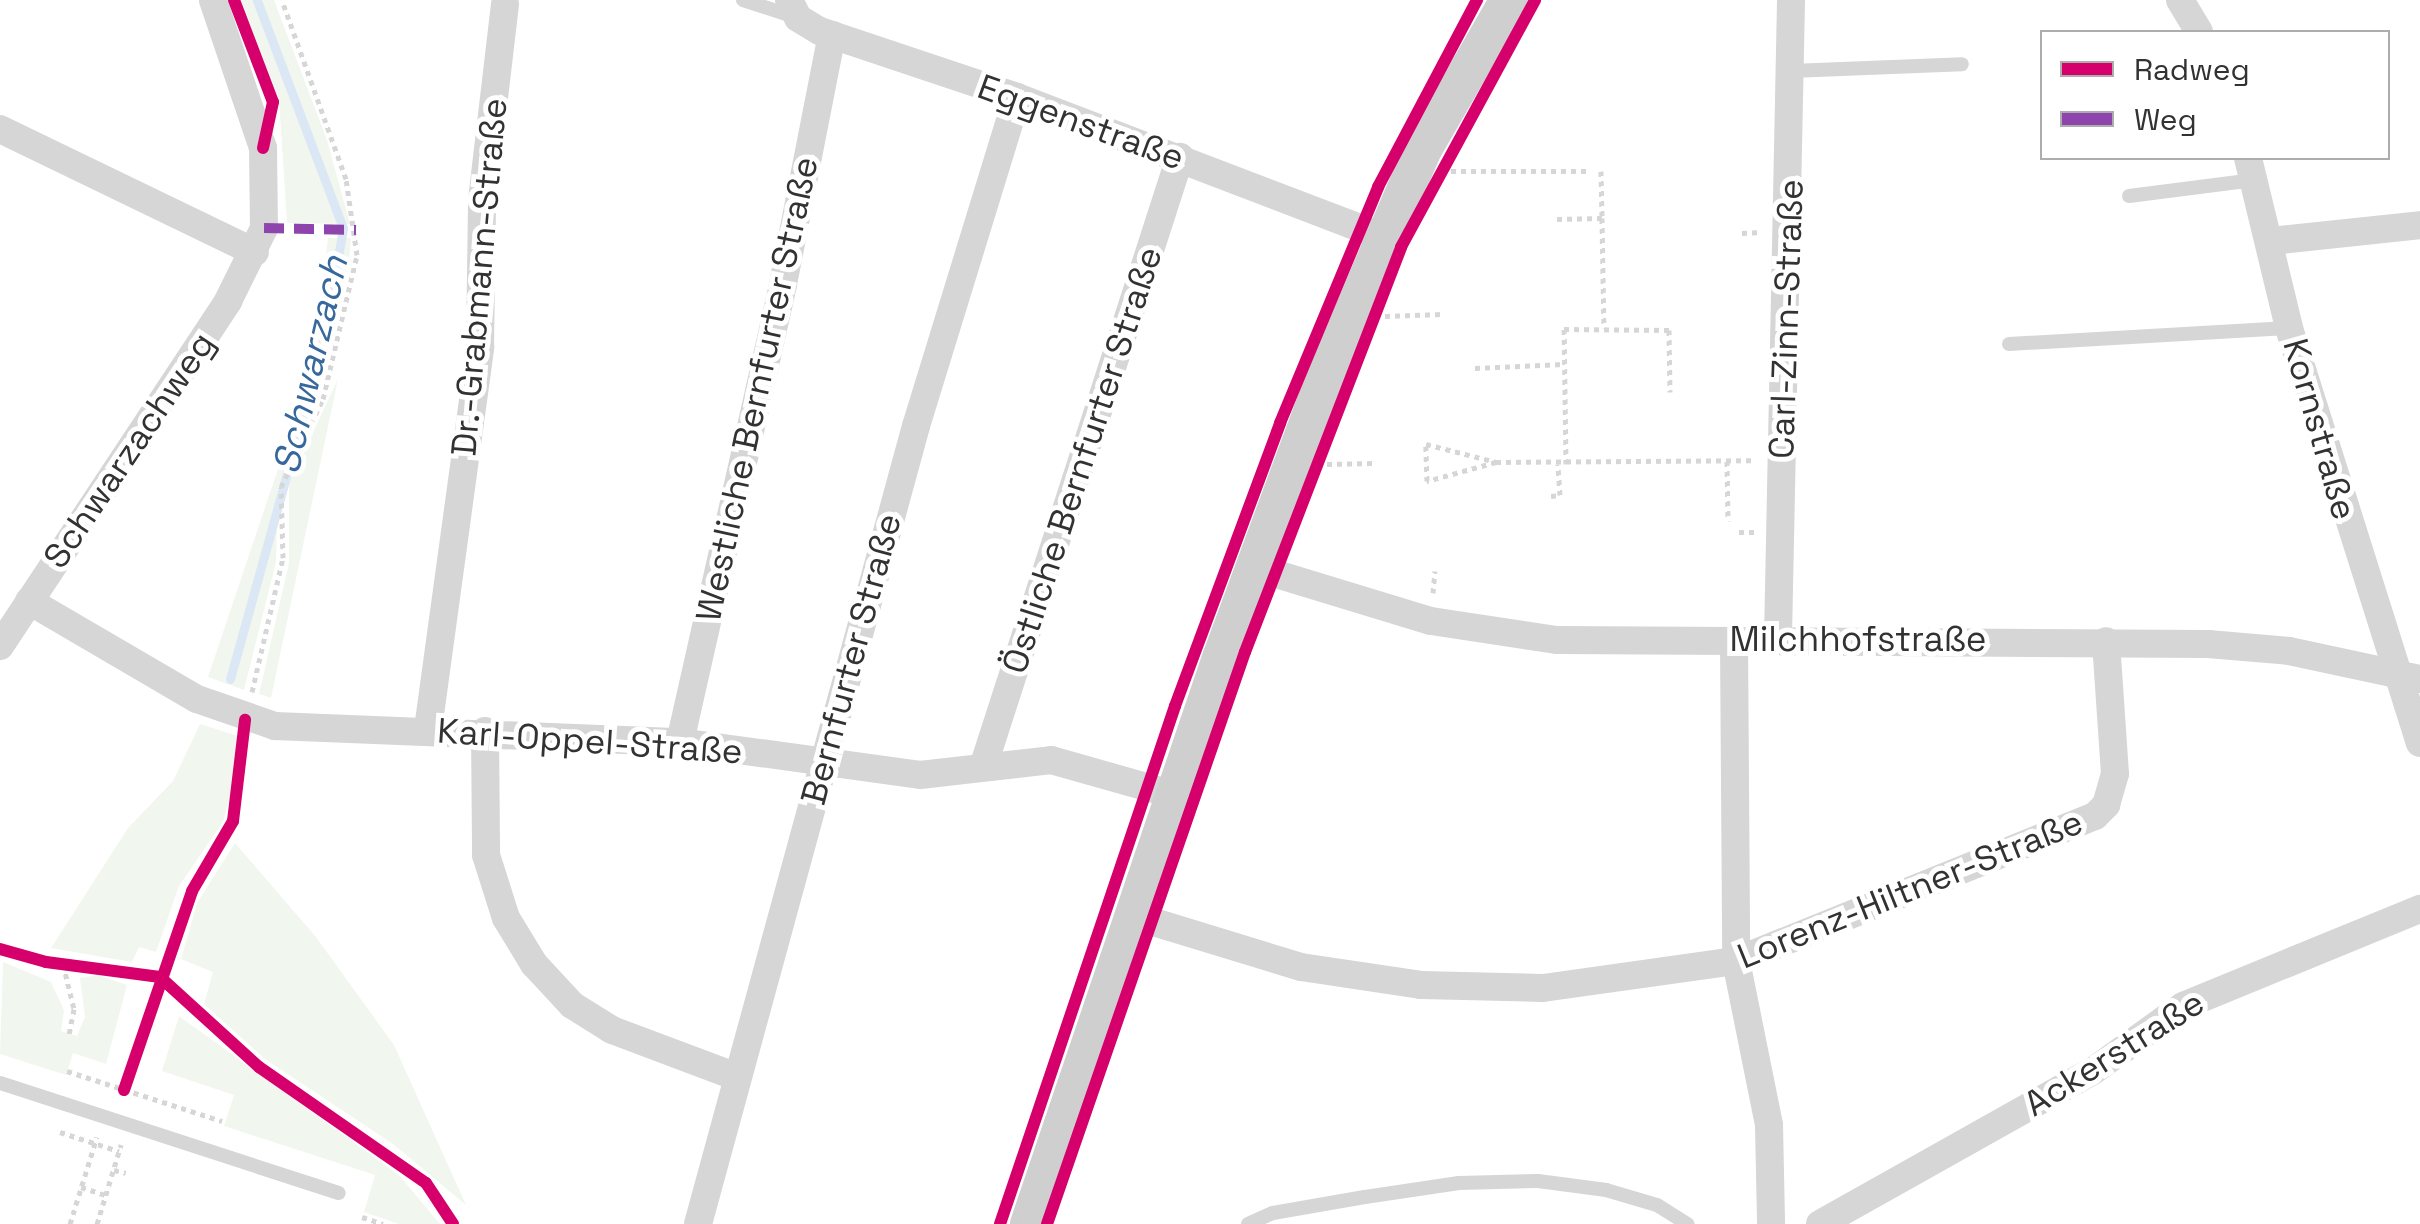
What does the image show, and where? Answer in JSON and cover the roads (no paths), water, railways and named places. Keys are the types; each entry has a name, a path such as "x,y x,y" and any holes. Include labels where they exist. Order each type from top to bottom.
{"main road":[{"path":"1029,1224 1254,567 1383,237 1422,151 1509,0"}],"street":[{"name":"Schwarzachweg","path":"0,646 255,252 264,228 263,148 212,0"},
{"name":"Carl-Zinn-Straße","path":"1778,638 1791,0"},
{"path":"2180,0 2199,30"},
{"name":"Dr.-Grabmann-Straße","path":"428,728 480,347 482,200 506,2"},
{"name":"Eggenstraße","path":"794,9 832,35 1017,97 1383,237"},
{"name":"Westliche Bernfurter Straße","path":"680,742 832,35"},
{"name":"Bernfurter Straße","path":"698,1224 822,762 1017,97"},
{"path":"0,129 255,252"},
{"name":"Östliche Bernfurter Straße","path":"984,764 1180,157"},
{"name":"Kornstraße","path":"2251,168 2289,328 2408,677"},
{"path":"2271,241 2420,225"},
{"name":"Milchhofstraße","path":"1254,567 1377,606 1499,633 1557,640 2106,640 2288,651 2408,677"},
{"name":"Karl-Oppel-Straße","path":"29,602 197,699 245,720 310,728 428,728 680,742 920,775 984,764 1050,760 1175,795"},
{"path":"1734,639 1736,961 1769,1125 1770,1224"},
{"name":"Lorenz-Hiltner-Straße","path":"1134,916 1301,967 1421,985 1542,988 1736,961 2095,816 2106,805 2115,774 2106,640"},
{"path":"2408,677 2420,743"},
{"path":"485,731 486,854 506,918 534,964 572,1005 612,1030 738,1078"},
{"name":"Ackerstraße","path":"1820,1224 2092,1071 2183,1006 2420,909"}],"lane":[{"path":"743,0 794,9"},
{"path":"1791,71 1962,64"},
{"path":"2129,196 2251,168"},
{"path":"2008,344 2289,328"},
{"path":"0,1084 339,1193"},
{"path":"1248,1224 1273,1213 1459,1183 1538,1181 1606,1190 1657,1206 1688,1224"}],"waterway":[{"name":"Schwarzach","path":"230,679 323,344 343,228 257,0"}]}
